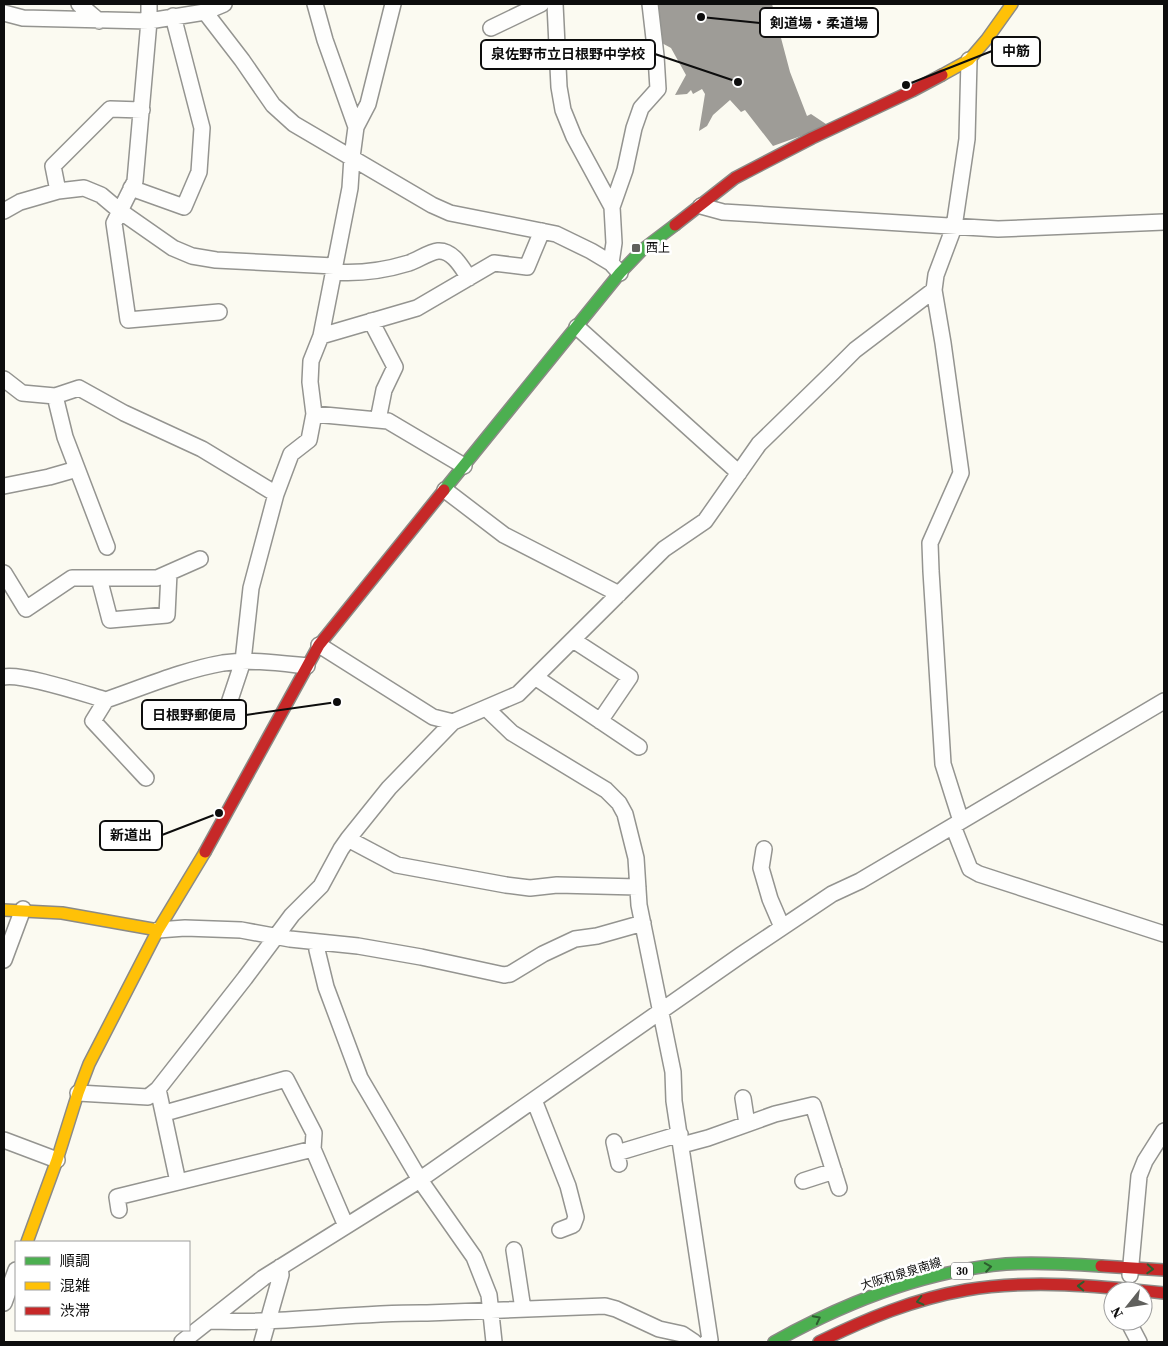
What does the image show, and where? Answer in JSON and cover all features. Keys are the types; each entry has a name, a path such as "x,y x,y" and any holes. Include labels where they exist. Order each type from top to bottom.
{"street":[{"path":"79,4 100,21"},
{"path":"149,4 142,110 134,181 114,223 128,320 218,312"},
{"path":"4,13 23,18 149,21 205,12 224,4"},
{"path":"315,4 324,40 356,128"},
{"path":"223,721 243,662 251,588 276,494 291,454 309,440 314,414 310,382 311,361 321,336 350,188 356,128 368,104 392,4"},
{"path":"491,28 541,4"},
{"path":"555,4 559,87 563,110 574,138 612,207"},
{"path":"616,268 612,207 625,170 634,128 641,108 658,89 650,4"},
{"path":"26,1241 57,1160 78,1092 105,1031 158,930 219,829 319,645 577,327 616,268 702,206 734,178 812,138 912,91 969,60 1012,4"},
{"path":"205,12 242,60 272,105 294,124 432,205 450,213 556,234 591,251 616,268"},
{"path":"131,188 184,208 199,172 202,128 173,16"},
{"path":"969,60 967,139 954,227 936,275 934,290 961,473 930,543 930,571 943,764 970,869 979,874 1164,934"},
{"path":"58,191 53,166 110,109 142,110"},
{"path":"6,207 58,191 84,188 100,195 173,248 192,256 216,260 334,269 344,273 382,269 409,263 438,251 456,260 469,278"},
{"path":"702,206 723,212 998,229 1164,222"},
{"path":"321,336 417,308 494,263 527,267 542,231"},
{"path":"78,1092 148,1097 158,1089 292,915 321,886 348,839 389,788 453,722 518,694 664,549 705,521 759,444 855,350 934,290"},
{"path":"371,321 395,368 384,390 378,420"},
{"path":"577,327 739,473"},
{"path":"4,379 22,393 55,396 79,388 124,413 202,448 276,494"},
{"path":"55,396 65,437 107,547"},
{"path":"314,414 388,421 464,466"},
{"path":"4,486 78,469"},
{"path":"445,490 504,535 619,594"},
{"path":"4,573 26,609 72,578 157,578 200,559"},
{"path":"99,578 110,620 167,615 169,573"},
{"path":"573,640 630,677 600,721"},
{"path":"319,645 433,716 453,722"},
{"path":"4,677 26,679 106,700 194,670 223,663 263,661 307,666"},
{"path":"535,677 639,747"},
{"path":"106,700 92,721 146,778"},
{"path":"182,1342 263,1278 420,1180 832,894 860,881 1164,701"},
{"path":"486,708 512,733 606,790 619,803 632,839 643,923 673,1072 674,1101 710,1340 707,1342"},
{"path":"348,839 397,865 497,884 530,888 557,886 638,887"},
{"path":"764,849 761,868 770,899 782,927"},
{"path":"4,960 23,909"},
{"path":"4,910 49,911 158,930 185,928 241,930 358,946 504,975 510,974 543,954 576,939 597,936 643,923"},
{"path":"318,942 317,950 326,987 360,1078 420,1180 474,1257 489,1296 494,1342"},
{"path":"164,1113 286,1079 314,1133 313,1149 346,1226"},
{"path":"158,1089 178,1182"},
{"path":"742,1098 747,1124"},
{"path":"534,1100 568,1186 576,1217 573,1225 560,1230"},
{"path":"616,1153 681,1140 708,1138 775,1114 813,1105 839,1188"},
{"path":"1128,1281 1139,1176 1145,1161 1164,1132"},
{"path":"4,1140 57,1160"},
{"path":"119,1210 117,1197 313,1149"},
{"path":"803,1181 834,1171"},
{"path":"514,1250 523,1309"},
{"name":"大阪和泉泉南線","path":"774,1342 822,1317 871,1296 950,1273 992,1266 1040,1263 1164,1270"},
{"path":"262,1342 281,1275 280,1267"},
{"path":"4,1303 15,1273"},
{"name":"30","path":"819,1342 881,1314 914,1302 959,1292 989,1287 1026,1286 1103,1289"},
{"path":"210,1321 267,1322 398,1312 605,1306 659,1328 682,1334 694,1342"}],"building":[{"path":"656,4 772,4 790,72 807,116 811,114 829,126 773,146 745,110 741,112 730,100 713,115 707,126 699,131 705,94 702,89 693,94 691,90 687,94 675,95 686,75 671,48 660,42"}],"traffic: fast":[{"path":"444,490 620,273 642,250 675,225"},
{"path":"774,1342 801,1327 857,1302 916,1281 945,1274 1006,1264 1042,1263 1101,1266"}],"traffic: slow":[{"path":"942,75 969,60 1012,4"},
{"path":"27,1241 89,1064 158,930 205,852"},
{"path":"4,910 62,913 158,930"}],"traffic: jam":[{"path":"675,225 735,178 812,138 942,75"},
{"path":"205,852 319,645 444,490"},
{"path":"1101,1266 1164,1270"},
{"path":"819,1342 854,1325 909,1304 966,1290 1040,1284 1090,1286 1164,1293"}],"place":[{"name":"剣道場・柔道場","path":"701,17"},
{"name":"泉佐野市立日根野中学校","path":"738,82"},
{"name":"中筋","path":"906,85"},
{"name":"西上","path":"636,248"},
{"name":"日根野郵便局","path":"337,702"},
{"name":"新道出","path":"219,813"}]}
